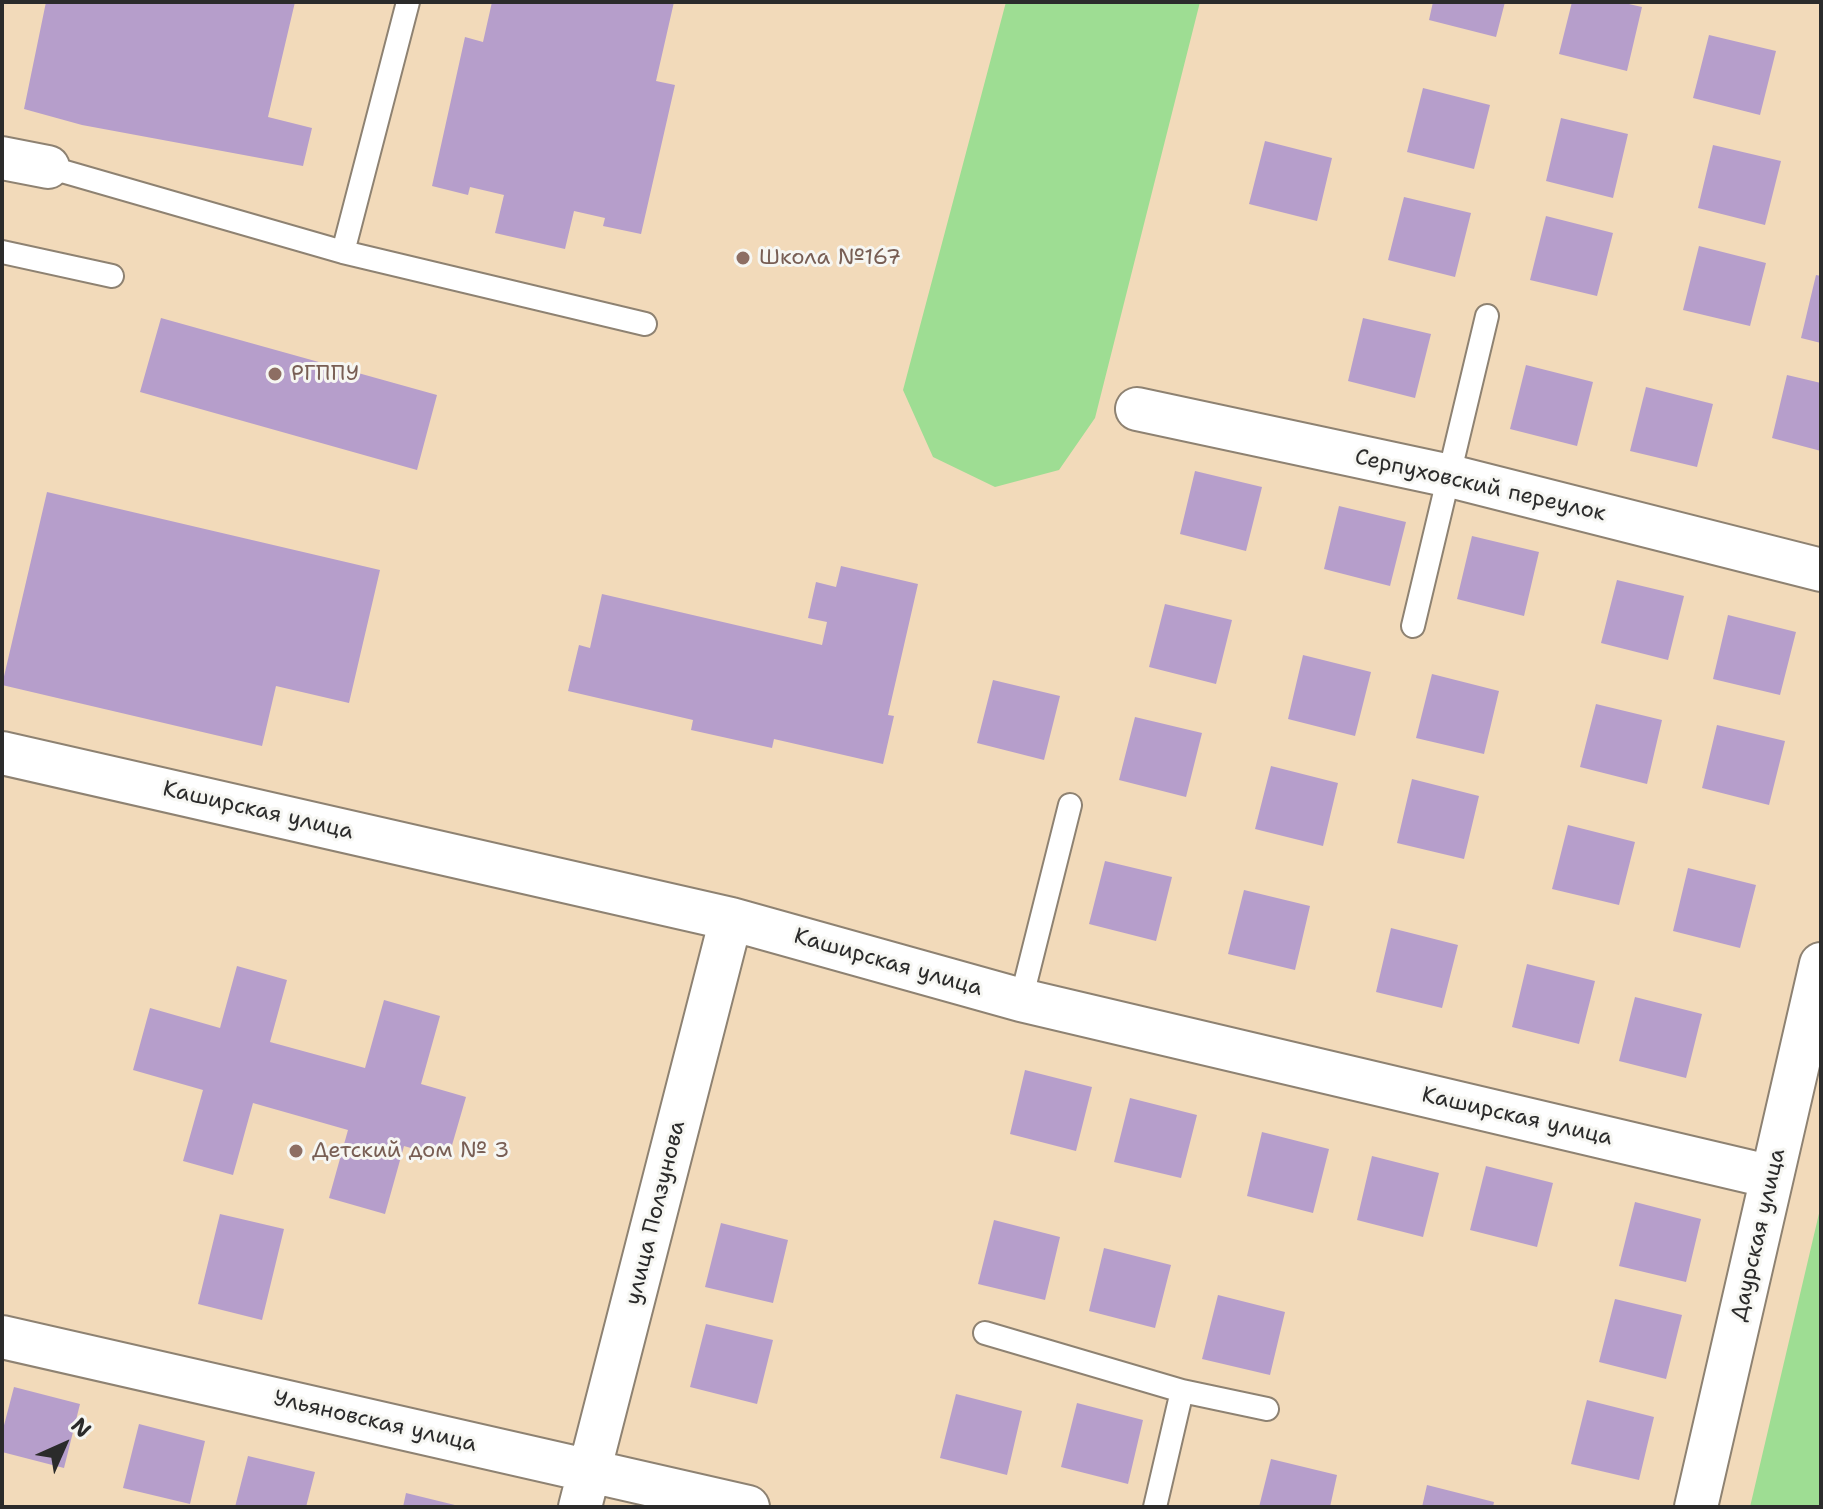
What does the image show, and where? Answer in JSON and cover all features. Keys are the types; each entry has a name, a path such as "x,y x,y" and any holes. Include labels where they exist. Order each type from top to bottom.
{"street":[{"path":"2,158 48,167"},
{"name":"Серпуховский переулок","path":"1137,409 1450,476 1821,570"},
{"name":"Каширская улица","path":"2,753 731,919 1021,1000 1772,1177"},
{"name":"улица Ползунова","path":"585,1489 731,919"},
{"name":"Даурская улица","path":"1696,1507 1821,964"},
{"name":"Ульяновская улица","path":"2,1337 585,1489 748,1507"}],"lane":[{"path":"343,252 408,2"},
{"path":"48,167 343,252 645,324"},
{"path":"2,252 112,276"},
{"path":"1413,626 1487,316"},
{"path":"1021,1000 1070,805"},
{"path":"985,1333 1182,1391 1267,1409"},
{"path":"1155,1507 1182,1391"}],"green space":[{"path":"1006,2 1200,2 1095,418 1059,470 995,487 933,457 903,390"},
{"path":"1821,1205 1821,1507 1750,1507"}],"building":[{"path":"46,2 295,2 268,117 312,128 303,166 82,125 24,109"},
{"path":"492,2 674,2 656,81 675,85 641,234 603,226 605,218 574,211 565,249 495,233 504,195 470,187 468,195 432,186 465,37 483,42"},
{"path":"1433,2 1505,2 1496,37 1429,20"},
{"path":"1572,2 1620,2 1642,7 1627,71 1559,54"},
{"path":"1709,35 1776,51 1760,115 1693,98"},
{"path":"1423,88 1490,105 1474,169 1407,152"},
{"path":"1561,118 1628,134 1613,198 1546,181"},
{"path":"1265,141 1332,158 1317,221 1249,204"},
{"path":"1713,145 1781,161 1765,225 1698,208"},
{"path":"1404,197 1471,213 1455,277 1388,260"},
{"path":"1546,216 1613,233 1597,296 1530,280"},
{"path":"1699,246 1766,263 1750,326 1683,310"},
{"path":"1816,275 1821,276 1821,343 1801,338"},
{"path":"161,318 437,395 417,470 140,392"},
{"path":"1363,318 1431,334 1415,398 1348,381"},
{"path":"1526,365 1593,382 1577,446 1510,429"},
{"path":"1787,375 1821,383 1821,451 1772,438"},
{"path":"1646,387 1713,404 1697,467 1630,451"},
{"path":"1195,471 1262,487 1246,551 1180,534"},
{"path":"47,492 380,570 349,703 276,686 262,746 2,685"},
{"path":"1339,506 1406,522 1390,586 1324,569"},
{"path":"1472,536 1539,552 1524,616 1457,599"},
{"path":"841,566 918,584 888,715 894,716 883,764 774,739 772,748 691,730 693,720 568,691 579,645 590,648 602,594 822,645 827,622 808,618 816,582 836,587"},
{"path":"1617,580 1684,596 1668,660 1601,643"},
{"path":"1165,604 1232,620 1216,684 1149,667"},
{"path":"1728,615 1796,632 1780,695 1713,679"},
{"path":"1303,655 1371,672 1355,736 1288,719"},
{"path":"1432,674 1499,691 1484,754 1416,738"},
{"path":"993,680 1060,696 1044,760 977,743"},
{"path":"1596,704 1662,720 1647,784 1580,767"},
{"path":"1135,717 1202,733 1186,797 1119,780"},
{"path":"1717,725 1785,741 1769,805 1702,788"},
{"path":"1271,766 1338,783 1323,846 1255,829"},
{"path":"1412,779 1479,796 1464,859 1397,843"},
{"path":"1568,825 1635,842 1619,905 1552,889"},
{"path":"1105,861 1172,877 1156,941 1089,924"},
{"path":"1688,868 1756,885 1740,948 1673,931"},
{"path":"1244,890 1310,906 1295,970 1228,954"},
{"path":"1391,928 1458,945 1442,1008 1376,992"},
{"path":"1527,964 1595,981 1579,1044 1512,1027"},
{"path":"237,966 287,980 270,1042 365,1068 384,1000 440,1016 421,1084 466,1097 448,1159 404,1146 385,1214 329,1198 348,1130 253,1103 233,1175 183,1161 203,1090 133,1070 150,1008 220,1028"},
{"path":"1635,997 1702,1014 1686,1078 1619,1061"},
{"path":"1025,1070 1092,1087 1076,1151 1010,1134"},
{"path":"1130,1098 1197,1115 1181,1178 1114,1162"},
{"path":"1262,1132 1329,1149 1313,1213 1247,1196"},
{"path":"1372,1156 1439,1173 1423,1237 1357,1220"},
{"path":"1486,1166 1553,1183 1537,1247 1470,1230"},
{"path":"1635,1202 1701,1219 1686,1282 1619,1266"},
{"path":"220,1214 284,1229 262,1320 198,1304"},
{"path":"994,1220 1060,1237 1045,1300 978,1284"},
{"path":"721,1223 788,1240 773,1303 705,1287"},
{"path":"1104,1248 1171,1265 1155,1328 1089,1311"},
{"path":"1218,1295 1285,1312 1270,1375 1202,1359"},
{"path":"1615,1299 1682,1315 1666,1379 1599,1362"},
{"path":"706,1324 773,1340 757,1404 690,1387"},
{"path":"14,1387 80,1404 64,1468 2,1452 2,1433"},
{"path":"956,1394 1022,1411 1007,1475 940,1458"},
{"path":"1587,1400 1654,1417 1639,1480 1571,1464"},
{"path":"1077,1403 1143,1420 1128,1484 1061,1467"},
{"path":"139,1424 205,1441 190,1504 123,1488"},
{"path":"248,1456 315,1472 306,1507 235,1507"},
{"path":"1271,1459 1337,1475 1330,1507 1259,1507"},
{"path":"1427,1485 1494,1502 1493,1507 1422,1507"},
{"path":"406,1493 459,1506 459,1507 403,1507"}],"place":[{"name":"Школа №167","path":"743,258"},
{"name":"РГППУ","path":"275,374"},
{"name":"Детский дом № 3","path":"296,1151"}]}
